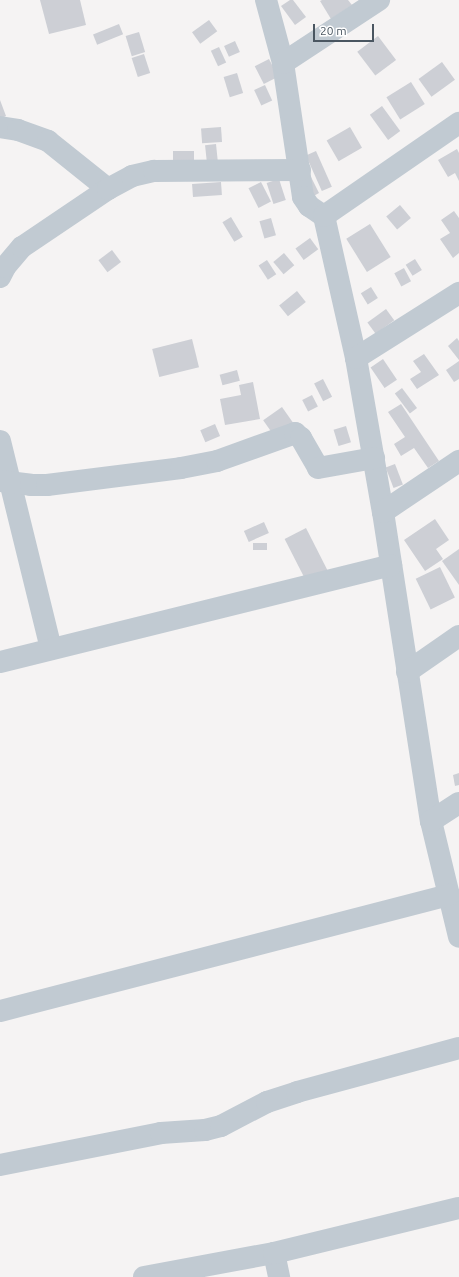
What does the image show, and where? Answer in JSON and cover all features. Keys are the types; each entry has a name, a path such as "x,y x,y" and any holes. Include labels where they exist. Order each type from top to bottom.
{"street":[{"path":"266,0 283,63 303,197 310,206 324,216 356,358 383,512 431,822 459,937"},
{"path":"283,63 379,0"},
{"path":"324,216 459,123"},
{"path":"0,127 18,130 48,141 108,189"},
{"path":"0,277 5,267 22,247 108,189 132,176 154,171 300,170"},
{"path":"356,358 459,293"},
{"path":"5,482 31,486 47,485 182,468 217,461 295,434 301,438 318,468 374,458"},
{"path":"0,441 5,482 51,649"},
{"path":"383,512 459,461"},
{"path":"0,662 391,565"},
{"path":"407,672 459,636"},
{"path":"431,822 459,802"},
{"path":"0,1011 449,895"},
{"path":"0,1165 161,1133 205,1130 226,1124 267,1102 297,1092 459,1048"},
{"path":"144,1277 274,1254 459,1208"},
{"path":"274,1254 279,1277"}],"building":[{"path":"40,0 80,0 86,25 49,34"},
{"path":"290,0 293,0 306,17 295,25 281,6"},
{"path":"348,0 352,5 331,19 320,1"},
{"path":"209,20 217,31 200,44 192,32"},
{"path":"119,24 123,34 97,45 93,34"},
{"path":"139,32 145,52 132,56 126,36"},
{"path":"378,36 396,60 375,76 357,52"},
{"path":"235,41 240,52 229,57 224,46"},
{"path":"219,47 226,62 218,66 211,51"},
{"path":"144,54 150,73 138,77 132,58"},
{"path":"269,59 278,77 264,84 255,66"},
{"path":"442,62 455,80 431,97 419,79"},
{"path":"237,73 243,93 230,97 224,77"},
{"path":"411,82 425,104 400,119 386,97"},
{"path":"265,85 272,100 261,105 254,90"},
{"path":"0,100 6,116 0,119"},
{"path":"382,106 400,131 388,140 370,115"},
{"path":"221,127 222,142 202,143 201,128"},
{"path":"350,127 362,148 339,161 327,140"},
{"path":"216,144 218,163 207,164 205,145"},
{"path":"457,149 459,153 459,181 455,173 448,177 438,160"},
{"path":"173,151 194,151 194,167 173,167"},
{"path":"316,151 332,187 322,191 306,155"},
{"path":"311,177 319,193 310,198"},
{"path":"279,179 286,200 273,204 267,183"},
{"path":"221,182 222,195 193,197 192,184"},
{"path":"261,182 271,202 259,208 249,188"},
{"path":"400,205 411,218 397,230 386,217"},
{"path":"454,211 459,218 459,253 453,258 440,239 450,233 441,220"},
{"path":"231,217 243,237 234,242 222,222"},
{"path":"271,218 276,235 264,239 259,221"},
{"path":"370,224 391,257 367,272 346,239"},
{"path":"310,238 318,249 304,260 295,249"},
{"path":"112,250 121,262 107,272 98,260"},
{"path":"284,253 294,265 284,274 273,262"},
{"path":"415,259 422,270 413,276 406,265"},
{"path":"267,260 276,274 268,280 259,265"},
{"path":"404,268 411,281 401,286 394,273"},
{"path":"371,287 378,298 368,304 361,293"},
{"path":"297,291 306,302 288,316 279,305"},
{"path":"386,309 394,320 376,334 367,323"},
{"path":"457,338 459,341 459,360 448,346"},
{"path":"192,339 199,367 159,377 152,349"},
{"path":"424,354 439,375 417,389 410,379 421,372 413,361"},
{"path":"383,359 397,380 385,388 371,367"},
{"path":"459,361 459,379 454,382 446,370"},
{"path":"237,370 240,381 222,385 220,375"},
{"path":"323,379 332,397 323,401 314,384"},
{"path":"253,382 260,419 225,425 220,399 241,395 239,385"},
{"path":"402,388 417,408 410,413 395,393"},
{"path":"312,395 318,407 308,412 302,400"},
{"path":"401,404 439,461 428,468 414,448 401,456 394,444 405,437 388,412"},
{"path":"282,407 293,423 274,436 263,420"},
{"path":"215,424 220,436 205,442 200,430"},
{"path":"346,426 351,442 339,446 334,430"},
{"path":"395,464 403,485 394,488 386,468"},
{"path":"435,519 449,540 436,549 443,559 425,571 404,540"},
{"path":"264,522 269,533 249,542 244,531"},
{"path":"306,528 327,570 306,581 285,539"},
{"path":"253,543 267,543 267,550 253,550"},
{"path":"459,549 459,585 442,561"},
{"path":"440,567 455,598 431,609 416,579"},
{"path":"459,773 459,785 455,786 453,775"}]}
